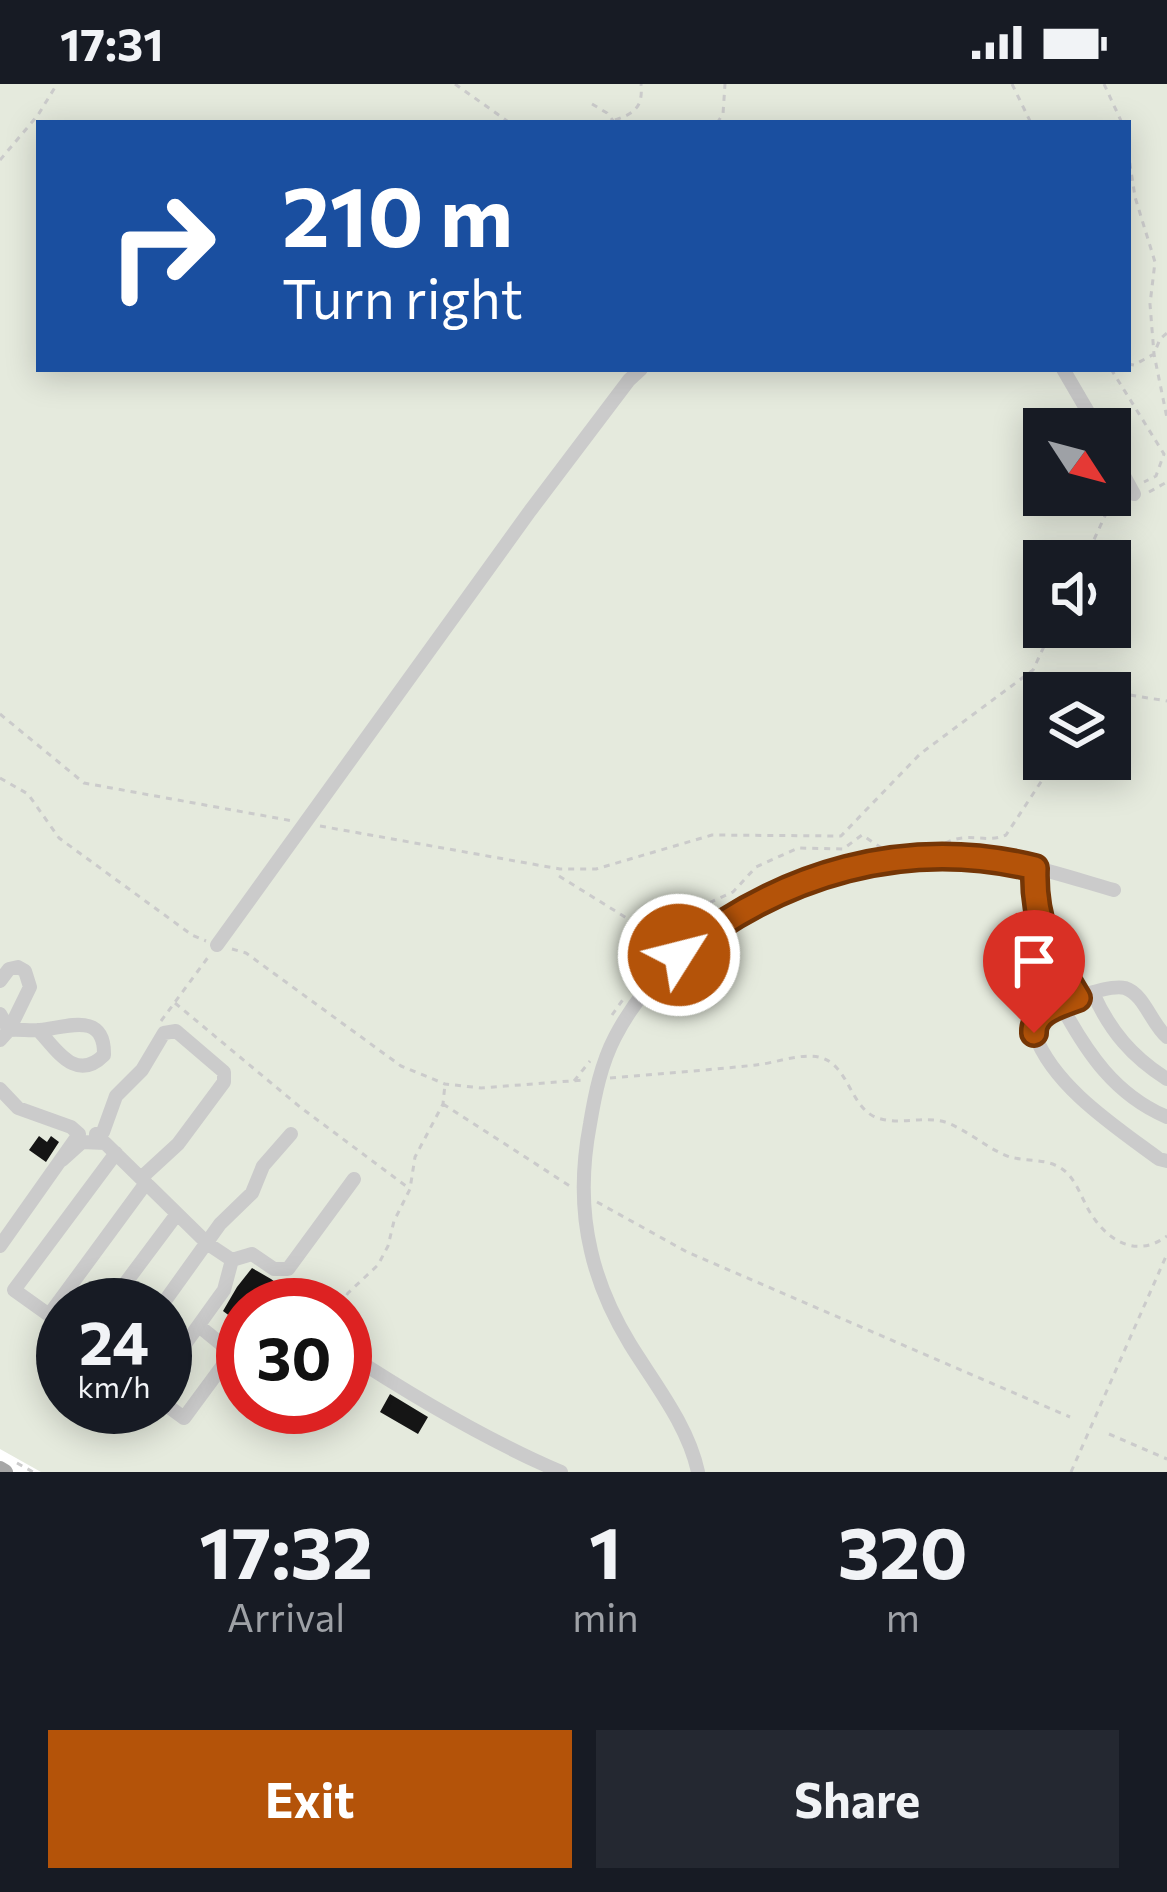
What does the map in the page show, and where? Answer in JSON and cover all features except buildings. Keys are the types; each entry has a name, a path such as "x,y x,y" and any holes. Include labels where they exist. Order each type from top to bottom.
{"street":[{"path":"217,945 530,511 638,372"},
{"path":"1065,372 1086,408"},
{"path":"1131,488 1134,494"},
{"path":"698,1472 666,1400 626,1338 602,1287 583,1195 585,1147 598,1079 616,1036 650,985 710,930 759,901 852,866 907,858 999,859 1114,890"},
{"path":"1035,868 1039,920 1056,962 1124,1045 1167,1079"},
{"path":"0,981 9,969 18,967 25,971 30,987 4,1035"},
{"path":"1167,1037 1126,988 1085,995 1038,1017 1033,1025 1052,1064 1082,1099 1167,1161"},
{"path":"1061,1005 1104,1073 1127,1094 1167,1118"},
{"path":"0,1014 4,1035"},
{"path":"4,1035 38,1030 83,1024 103,1042 104,1055 89,1065 67,1061 38,1030"},
{"path":"176,1031 224,1072 224,1082 144,1180 49,1315 14,1290 99,1140 116,1096 142,1070 164,1033 176,1031"},
{"path":"0,1089 18,1108 99,1140 208,1244 232,1260"},
{"path":"182,1278 220,1224 252,1193 263,1166 291,1134"},
{"path":"0,1246 62,1160 82,1142 99,1140"},
{"path":"232,1260 252,1254 274,1269 288,1269 354,1179"},
{"path":"129,1278 177,1214"},
{"path":"192,1335 224,1290 232,1260"},
{"path":"192,1407 232,1353 199,1326"},
{"path":"372,1370 561,1472"}],"path":[{"path":"0,160 57,84"},
{"path":"455,84 506,120"},
{"path":"619,120 638,109 640,84"},
{"path":"719,120 725,84"},
{"path":"1012,84 1030,120"},
{"path":"1104,84 1121,120"},
{"path":"592,104 612,120"},
{"path":"1131,171 1155,262 1150,304 1167,418"},
{"path":"1131,364 1154,354 1167,333"},
{"path":"1134,494 1136,498 1167,482"},
{"path":"0,714 84,783 560,869 596,869 712,835 841,836 920,754 1033,670 1043,648"},
{"path":"1131,695 1167,701"},
{"path":"0,778 28,794 59,838 192,935 246,953 401,1066 445,1084 481,1088 762,1065 816,1056 831,1062 857,1103 875,1117 943,1121 1010,1157 1058,1165 1112,1238 1130,1248 1156,1244 1167,1236"},
{"path":"559,876 679,955"},
{"path":"175,1003 300,1107 410,1189"},
{"path":"364,1278 378,1264 410,1189 415,1156 443,1104 445,1084"},
{"path":"443,1104 583,1195 687,1252 1070,1418"},
{"path":"1071,1472 1167,1254"},
{"path":"1109,1434 1167,1459"}],"shaded area":[{"path":"0,84 1167,84 1167,1472 41,1472 0,1449"}],"route":[{"path":"679,955 759,901 852,866 931,856 999,859 1035,868 1039,920 1078,998 1038,1017 1034,1033"}]}
